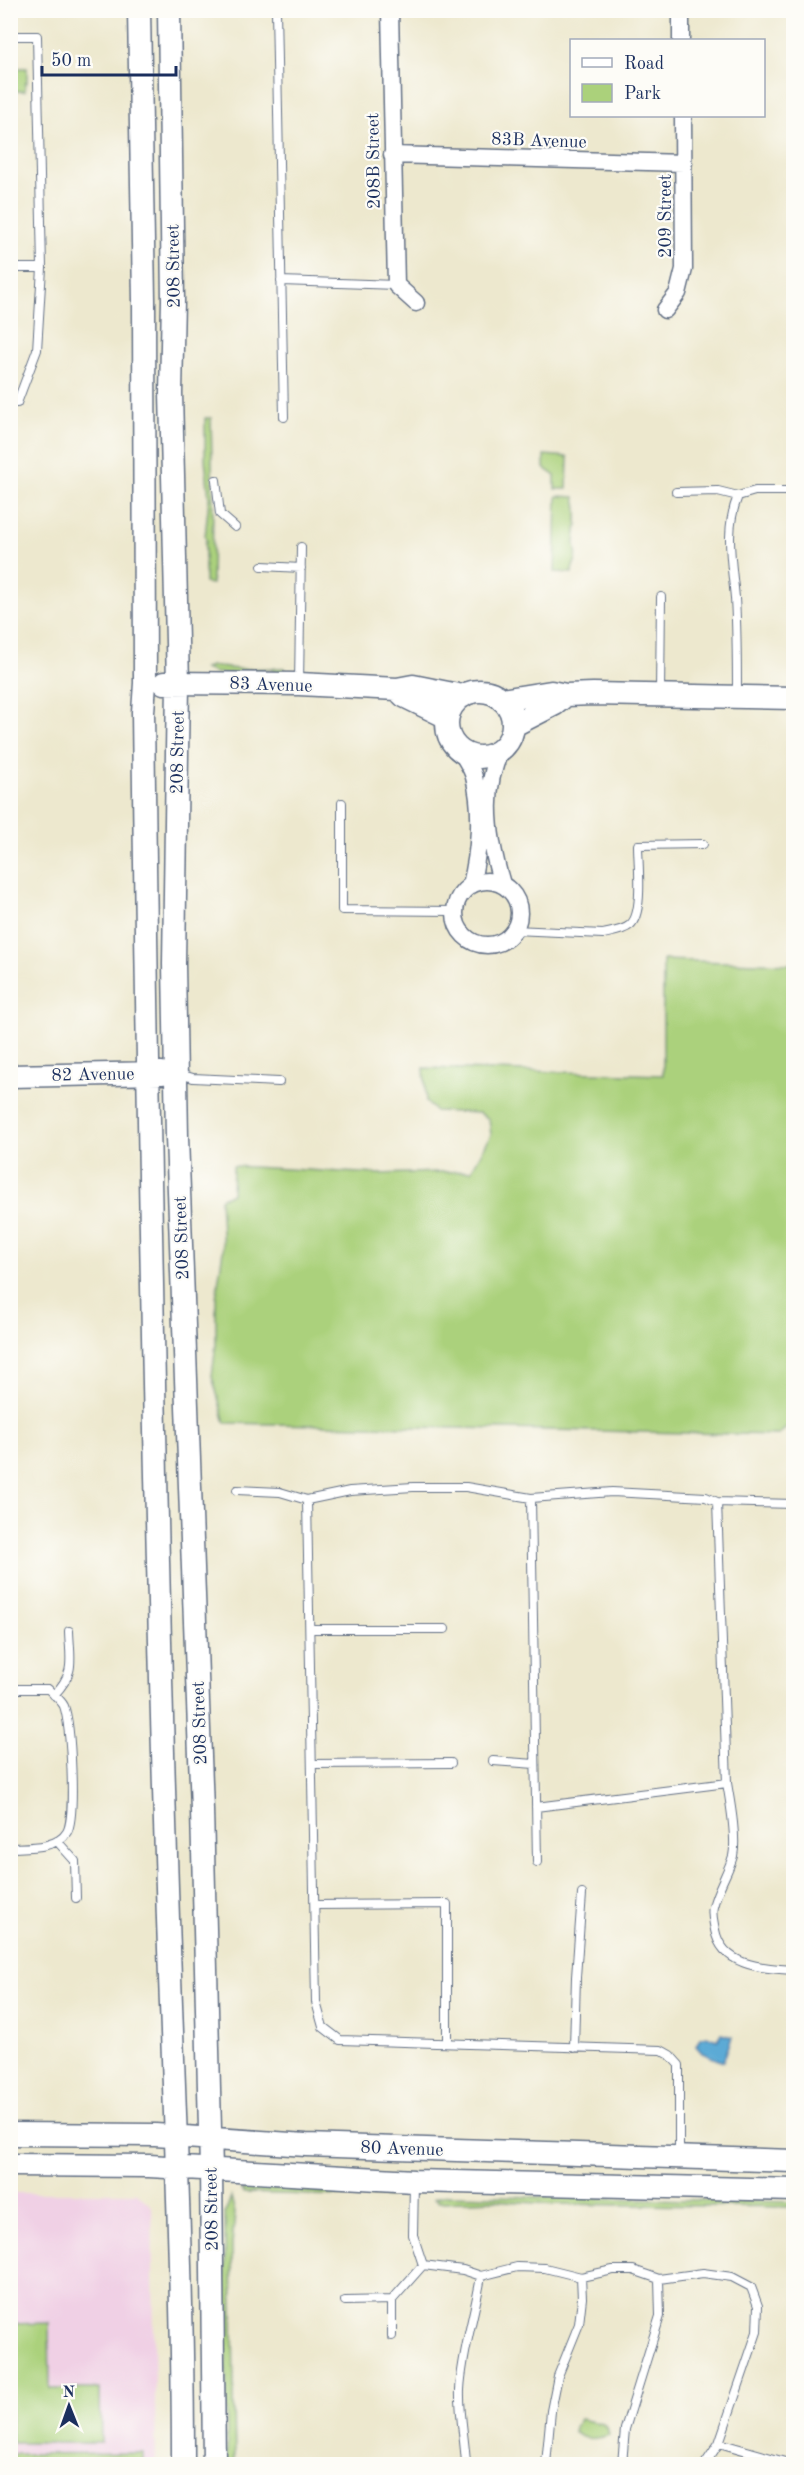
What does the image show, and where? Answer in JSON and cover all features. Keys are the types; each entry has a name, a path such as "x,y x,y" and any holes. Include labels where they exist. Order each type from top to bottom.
{"main road":[{"name":"208 Street","path":"139,10 144,300 145,683 142,712 147,1074 168,1920 178,2167 183,2464"},
{"name":"208 Street","path":"169,10 173,300 171,393 178,682 174,964 202,1810 211,2169 214,2464"},
{"name":"83 Avenue","path":"145,683 299,684 397,689 413,686 463,696"},
{"name":"83 Avenue","path":"397,689 404,696 447,717"},
{"path":"473,692 484,692 502,700 509,709 514,725 509,740 502,748 493,755 482,757 471,756 453,744 448,734 447,717 455,703 463,696 473,692"},
{"path":"502,700 551,692 566,695 794,698"},
{"path":"514,725 555,704 566,695"},
{"name":"82 Avenue","path":"10,1076 176,1073"},
{"name":"80 Avenue","path":"10,2134 177,2136 306,2145 794,2161"},
{"name":"80 Avenue","path":"10,2165 178,2167 414,2181 794,2190"}],"street":[{"name":"208B Street","path":"390,10 396,285"},
{"path":"681,10 681,39"},
{"name":"209 Street","path":"665,310 678,293 684,269 683,117"},
{"name":"83B Avenue","path":"392,155 684,164"},
{"path":"396,285 416,303"},
{"path":"502,748 493,766 489,799 494,858 502,885"},
{"path":"461,751 474,775 478,828 476,864 471,885 457,901 455,911 460,931 477,944 498,943 507,938 514,930 518,920 516,899 502,885 491,881 471,885"}],"lane":[{"path":"276,10 284,417"},
{"path":"10,36 37,36 42,268 37,350 17,403 10,403"},
{"path":"10,268 42,268"},
{"path":"281,281 396,285"},
{"path":"216,480 220,514 236,527"},
{"path":"676,492 718,491 738,496 755,491 786,490"},
{"path":"737,697 735,596 731,578 729,523 738,496"},
{"path":"299,684 301,547"},
{"path":"262,566 301,568"},
{"path":"660,695 661,597"},
{"path":"342,802 342,910 455,911"},
{"path":"514,930 603,934 630,925 638,914 638,845 703,844"},
{"path":"176,1073 193,1078 279,1082"},
{"path":"237,1490 280,1492 308,1500 350,1491 413,1487 466,1487 531,1498 612,1492 706,1497 717,1502 794,1504"},
{"path":"531,1498 537,1862"},
{"path":"308,1500 316,2002 323,2027 340,2040 661,2050 670,2055 679,2066 680,2158"},
{"path":"717,1502 727,1783 732,1814 733,1855 712,1911 717,1939 727,1953 744,1964 794,1970"},
{"path":"311,1629 445,1629"},
{"path":"54,1695 64,1684 71,1671 69,1631"},
{"path":"10,1689 48,1689 63,1704 69,1731 71,1806 67,1832 57,1841 35,1847 10,1848"},
{"path":"493,1761 535,1764"},
{"path":"312,1764 451,1763"},
{"path":"536,1807 727,1783"},
{"path":"57,1841 75,1861 76,1898"},
{"path":"574,2048 582,1894"},
{"path":"315,1905 447,1905 447,2043"},
{"path":"414,2181 413,2235 423,2265"},
{"path":"423,2265 463,2270 481,2276 517,2267 545,2268 581,2277 613,2270 633,2270 659,2279 688,2274 732,2277 751,2287 758,2306 757,2332 718,2443 705,2464"},
{"path":"392,2336 392,2300 423,2265"},
{"path":"466,2464 459,2393 462,2364 476,2311 481,2276"},
{"path":"546,2464 551,2411 558,2376 579,2324 582,2298 581,2277"},
{"path":"622,2464 625,2429 660,2316 659,2279"},
{"path":"345,2301 392,2300"},
{"path":"718,2443 792,2464"}],"shaded area":[{"path":"11,2193 137,2193 152,2207 156,2464 11,2464"}],"green space":[{"path":"10,68 27,68 25,91 14,91 14,115 11,115"},
{"path":"205,418 211,418 212,584 205,583 205,542 207,542 205,537 209,498 205,459"},
{"path":"544,455 568,457 567,489 555,489 555,476 544,468"},
{"path":"557,496 575,497 576,557 572,573 555,572"},
{"path":"210,666 238,669 285,668 285,675 274,675 273,670 258,669 257,674 215,673 204,669"},
{"path":"663,960 793,964 794,1419 779,1435 225,1423 212,1376 216,1344 216,1298 223,1250 220,1199 232,1193 233,1166 379,1174 471,1171 491,1135 489,1119 479,1113 435,1111 426,1102 424,1068 663,1075"},
{"path":"251,2188 377,2193 390,2197 244,2193 241,2190"},
{"path":"446,2195 793,2202 794,2207 551,2204 493,2200 439,2202 434,2199"},
{"path":"231,2197 235,2213 232,2245 235,2464 227,2464 225,2213"},
{"path":"49,2323 50,2389 100,2389 101,2443 11,2443 11,2324"},
{"path":"580,2419 603,2424 607,2427 609,2435 591,2438 577,2435 574,2432"},
{"path":"143,2453 143,2464 11,2464 11,2454"}],"water":[{"path":"721,2034 732,2037 723,2062 702,2053 696,2046 700,2038 707,2036 718,2040"}]}
